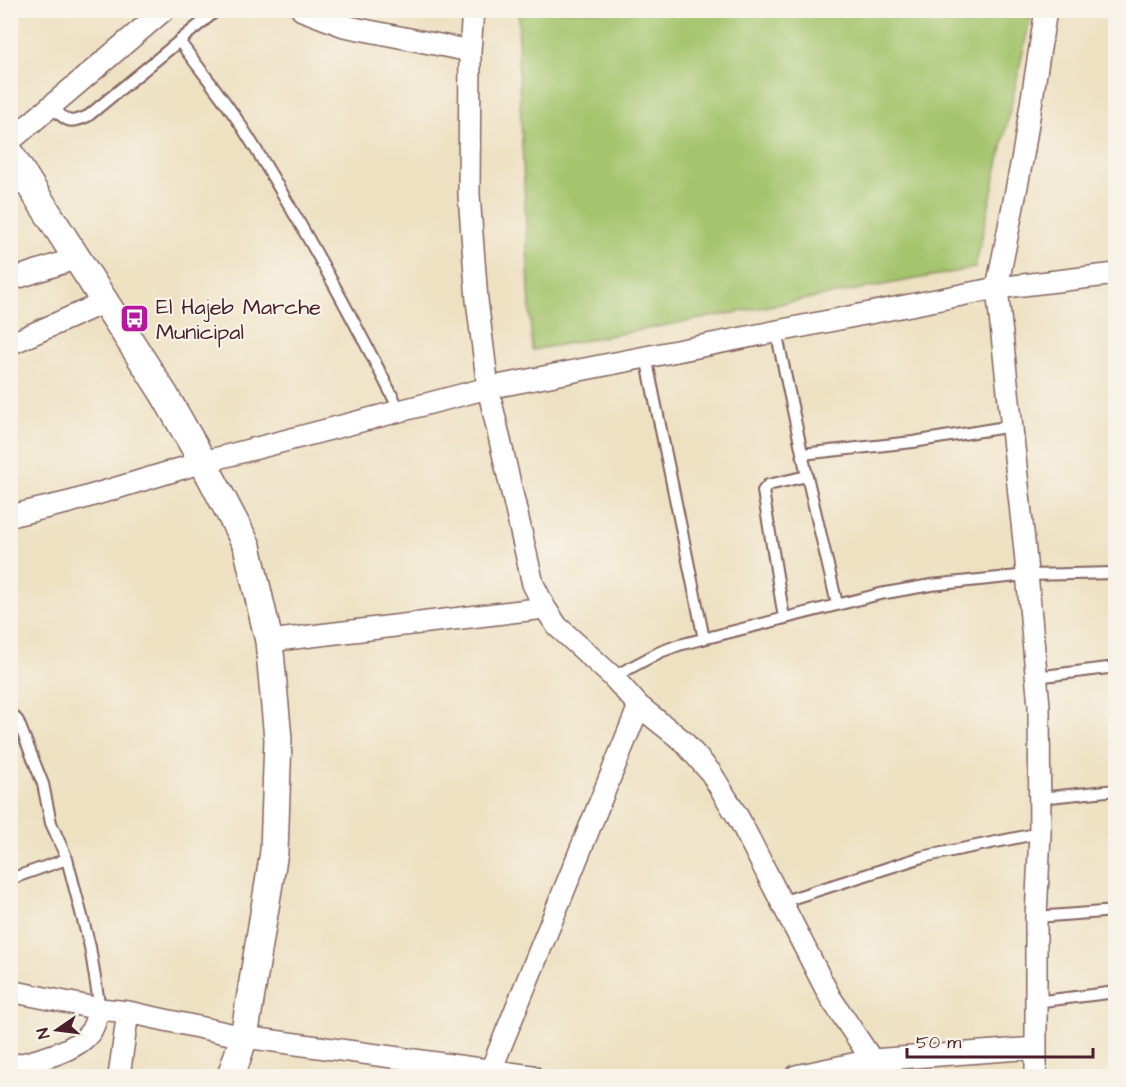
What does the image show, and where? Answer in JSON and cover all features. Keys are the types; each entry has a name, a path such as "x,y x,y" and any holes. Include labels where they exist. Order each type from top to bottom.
{"street":[{"path":"10,141 164,10"},
{"path":"302,10 344,26 470,51"},
{"path":"472,10 469,195 477,300 488,388 533,584 557,626 613,677 639,706 683,741 711,773 739,819 830,997 872,1060 888,1077"},
{"path":"1036,1077 1036,917 1040,833 1039,706 998,288 1023,155 1046,10"},
{"path":"10,154 164,394 247,546 269,641 278,739 274,852 244,1037 231,1077"},
{"path":"10,280 77,258"},
{"path":"10,516 70,502 203,462 488,388 998,288 1116,274"},
{"path":"10,344 105,302"},
{"path":"269,641 545,608"},
{"path":"491,1070 639,706"},
{"path":"10,991 100,1009 128,1012 244,1037 532,1077"},
{"path":"10,1067 48,1057 85,1038 100,1009"},
{"path":"119,1077 128,1012"},
{"path":"796,1077 872,1060 1035,1048"}],"lane":[{"path":"52,106 65,120 71,122 88,116 217,10"},
{"path":"180,42 241,125 354,320 400,411"},
{"path":"776,331 837,604"},
{"path":"646,357 704,639"},
{"path":"802,454 913,442 1012,426"},
{"path":"784,618 763,491 768,485 807,476"},
{"path":"613,677 660,652 880,594 931,585 1027,575 1116,573"},
{"path":"1036,677 1116,667"},
{"path":"10,712 18,721 25,737 43,784 51,823 67,859 90,947 100,1009"},
{"path":"1040,798 1116,790"},
{"path":"781,902 922,857 1040,833"},
{"path":"10,879 67,859"},
{"path":"1036,917 1116,911"},
{"path":"1035,1002 1116,992"}],"green space":[{"path":"519,11 1032,11 975,268 532,350 518,59"}],"place":[{"name":"El Hajeb Marche Municipal","path":"135,319"}]}
